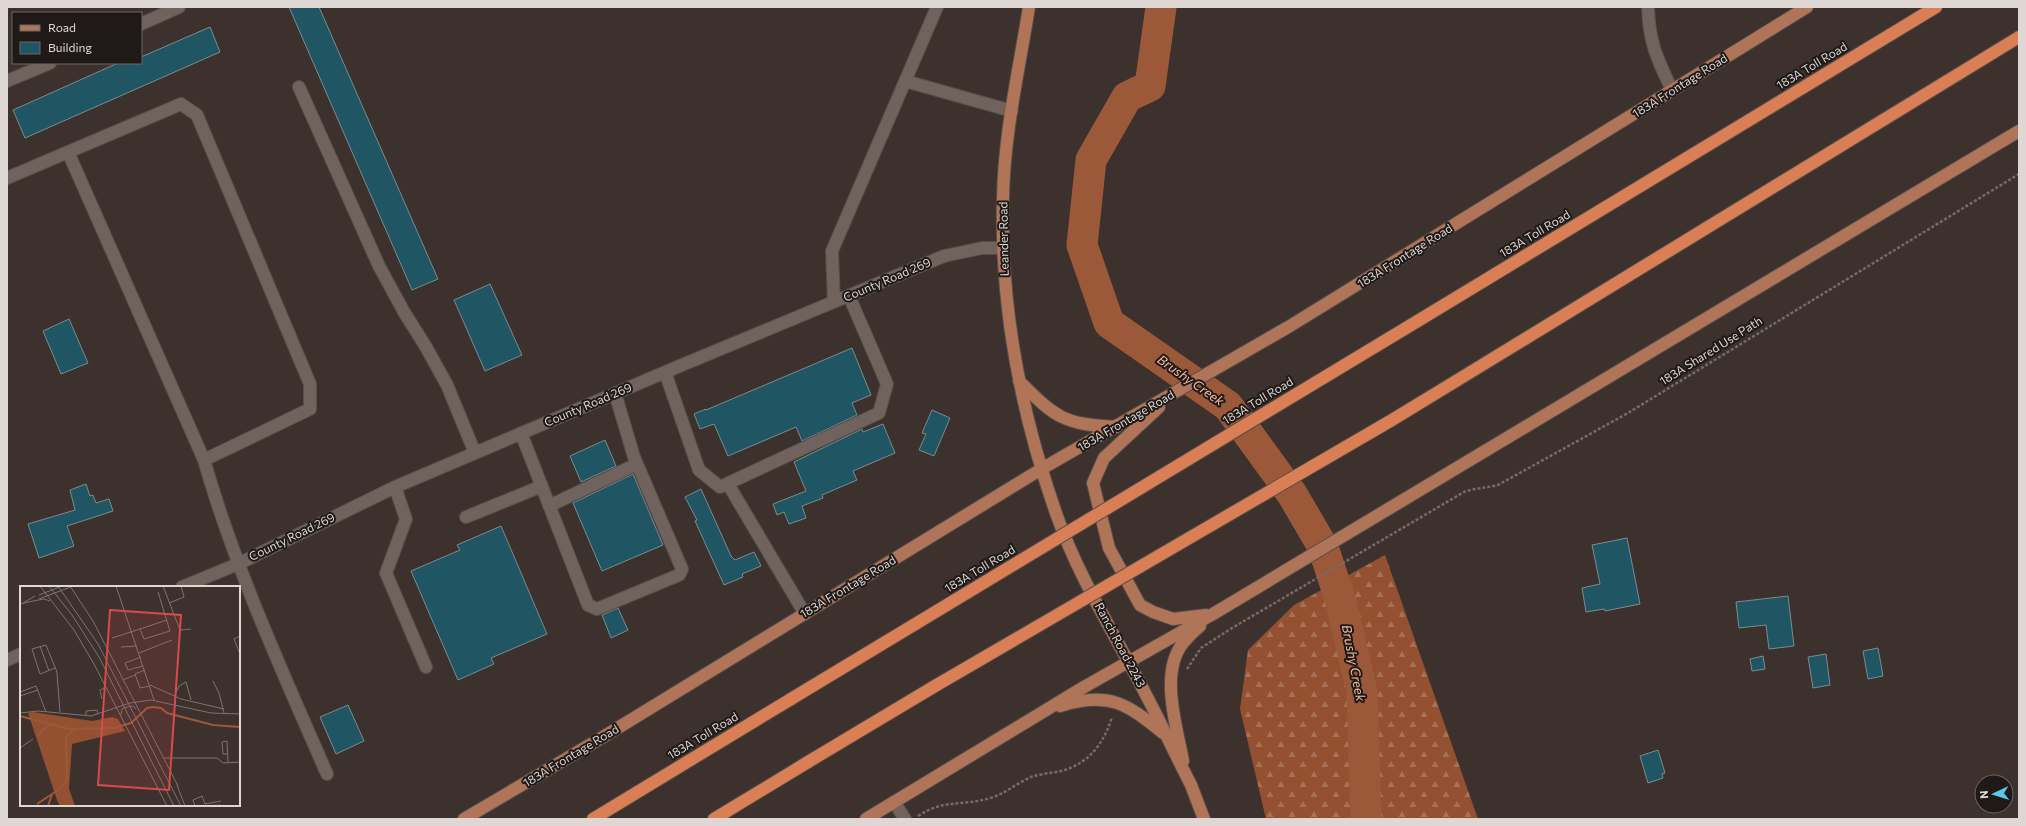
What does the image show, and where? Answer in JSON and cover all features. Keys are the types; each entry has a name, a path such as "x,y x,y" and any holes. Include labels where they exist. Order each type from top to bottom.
{"highway":[{"name":"183A Toll Road","path":"593,819 1936,7"},
{"path":"714,819 942,682 1392,420 2019,37"}],"main road":[{"name":"Leander Road","path":"1029,7 1007,136 1003,196 1002,248 1010,334 1033,440 1043,468"},
{"name":"183A Frontage Road","path":"464,819 603,737 1043,468 1290,326 1807,7"},
{"path":"866,819 1127,661 1212,614 2019,131"},
{"path":"1019,381 1044,406 1069,421 1085,425 1119,425"},
{"path":"1175,393 1104,458 1093,483 1109,548 1140,605 1153,612 1173,619 1212,614"},
{"name":"Ranch Road 2243","path":"1043,468 1058,517 1070,545 1127,661 1166,735 1204,819"},
{"path":"1186,777 1171,698 1172,675 1175,659 1182,644 1212,614"},
{"path":"1037,715 1077,701 1093,699 1111,701 1132,709 1166,735"}],"street":[{"path":"142,24 179,7"},
{"path":"1648,7 1648,29 1655,55 1672,90"},
{"path":"834,302 832,251 935,8"},
{"path":"7,81 48,64"},
{"path":"905,81 1012,110"},
{"path":"298,87 379,266 447,385 475,453"},
{"path":"7,178 181,104 197,115 310,384 310,409 204,460"},
{"path":"68,152 204,460 216,502 257,614 327,774"},
{"name":"County Road 269","path":"184,586 238,564 395,487 615,393 944,256 982,248 1002,248"},
{"path":"665,372 698,470 720,487 728,484 879,413 887,384 849,296"},
{"path":"521,433 588,605 598,609 679,574 682,569 637,464 615,393"},
{"path":"549,506 637,464"},
{"path":"728,484 805,614"},
{"path":"466,517 542,486"},
{"path":"395,487 406,518 386,573 426,668"},
{"path":"7,660 20,654"},
{"path":"894,802 905,819"}],"path":[{"name":"183A Shared Use Path","path":"1183,669 1188,669 1200,648 1232,628 1464,492 1476,488 1486,488 1498,485 1628,413 2019,174"},
{"path":"914,819 932,807 991,798 1031,777 1062,770 1084,761 1100,744 1107,733 1114,713"}],"green space":[{"path":"1385,555 1478,819 1266,819 1240,709 1248,650 1294,605"}],"building":[{"path":"289,7 319,7 438,279 412,290"},
{"path":"210,27 220,52 25,138 13,110 116,64 142,64 142,57"},
{"path":"490,284 522,355 485,371 454,300"},
{"path":"69,319 88,363 61,374 43,331"},
{"path":"852,348 871,395 852,403 857,415 802,441 796,427 728,456 714,424 700,429 694,414"},
{"path":"932,410 950,418 934,456 919,450 926,434 922,433"},
{"path":"883,424 895,453 853,471 857,480 822,495 823,498 802,506 806,518 789,524 784,512 777,515 773,504 806,491 794,462 862,429 863,432"},
{"path":"605,440 616,466 581,482 570,456"},
{"path":"633,474 663,545 602,571 573,503"},
{"path":"86,484 90,496 93,495 96,503 109,499 113,511 67,526 74,546 39,558 28,524 75,510 70,490"},
{"path":"701,489 731,556 735,560 754,552 761,566 742,574 743,577 724,585 695,521 697,520 685,497"},
{"path":"501,526 547,634 491,658 494,664 458,680 411,571 460,550 457,545"},
{"path":"1627,538 1640,604 1605,611 1604,609 1586,612 1582,588 1600,584 1592,545"},
{"path":"1788,596 1794,646 1769,649 1766,625 1739,628 1736,602"},
{"path":"618,608 628,630 611,638 602,615"},
{"path":"1878,648 1883,676 1868,679 1863,651"},
{"path":"1826,654 1830,685 1813,688 1808,657"},
{"path":"1763,656 1765,669 1752,671 1750,659"},
{"path":"348,705 364,741 336,754 320,717"},
{"path":"1658,750 1665,773 1662,774 1663,778 1648,783 1640,756"}],"waterway":[{"name":"Brushy Creek","path":"1161,7 1150,86 1127,97 1091,160 1082,245 1109,323 1228,406 1292,494 1323,547 1341,602 1362,692 1366,819"}]}
